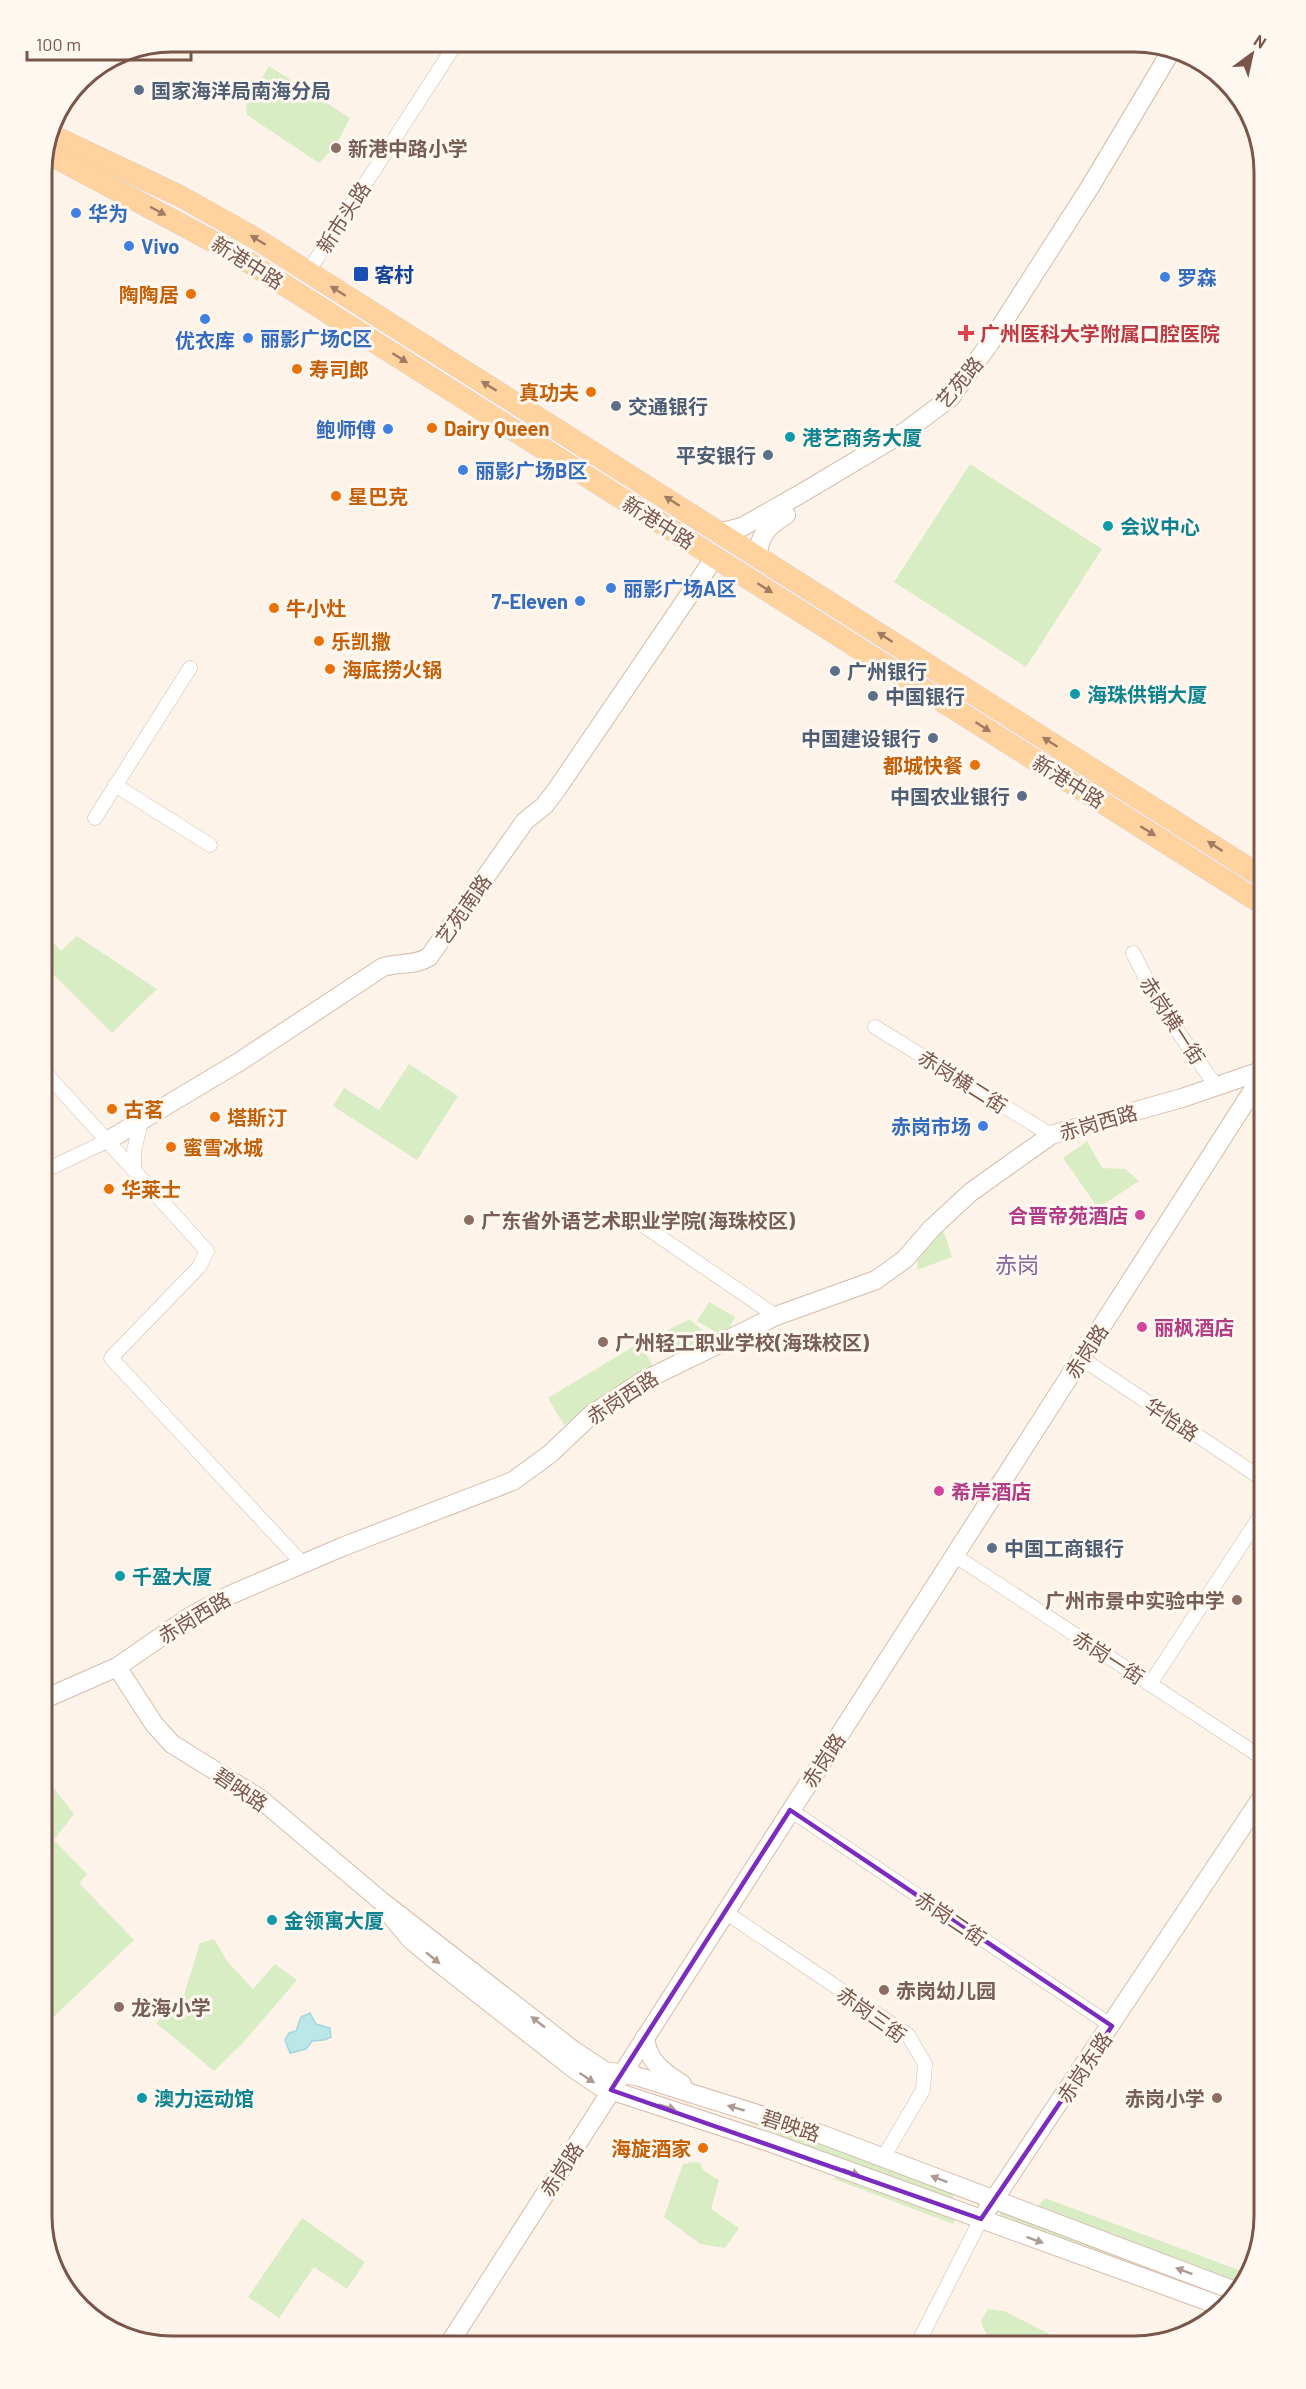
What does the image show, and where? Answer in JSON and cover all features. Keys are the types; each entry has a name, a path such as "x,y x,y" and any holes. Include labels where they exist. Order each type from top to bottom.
{"main road":[{"path":"61,129 100,156"},
{"name":"新港中路","path":"58,138 100,156 212,213 758,555 1253,871"},
{"name":"新港中路","path":"54,157 229,250 1253,898"},
{"path":"54,161 87,175"}],"street":[{"name":"新市头路","path":"308,272 450,52"},
{"name":"艺苑路","path":"721,532 742,527 802,493 921,422 951,397 985,351 1090,188 1167,58"},
{"name":"艺苑路","path":"758,555 764,534 776,520 926,432 962,399 988,366 1104,186 1178,62"},
{"name":"艺苑南路","path":"107,1142 239,1062 383,967 394,963 418,963 429,957 525,821 544,806 557,789 716,557"},
{"path":"95,818 190,668"},
{"path":"115,785 210,845"},
{"name":"赤岗横一街","path":"1132,953 1160,1006 1216,1086"},
{"name":"赤岗横二街","path":"875,1027 1051,1135"},
{"name":"赤岗西路","path":"52,1695 117,1667 191,1616 230,1595 513,1481 543,1460 606,1404 640,1382 776,1316 849,1291 890,1272 971,1192 1051,1135 1253,1075"},
{"path":"53,1081 205,1247 206,1256 200,1268 111,1358 303,1564"},
{"name":"赤岗路","path":"454,2336 1253,1090"},
{"name":"赤岗路","path":"1200,1174 1230,1137 1253,1103"},
{"path":"134,1171 134,1151 141,1122"},
{"path":"53,1167 107,1142"},
{"path":"644,1226 776,1316"},
{"name":"华怡路","path":"1081,1358 1253,1473"},
{"path":"1150,1684 1253,1527"},
{"name":"赤岗一街","path":"954,1555 1253,1752"},
{"name":"碧映路","path":"117,1667 154,1724 172,1744 259,1798 380,1900 591,2063 605,2071 622,2073 773,2118 1229,2289"},
{"name":"赤岗二街","path":"790,1810 1112,2026"},
{"name":"赤岗东路","path":"922,2336 981,2219 1112,2026 1253,1811"},
{"name":"碧映路","path":"380,1900 396,1925 410,1939 574,2069 611,2091 691,2115 1215,2304"},
{"name":"赤岗三街","path":"725,1912 908,2035 925,2064 922,2090 883,2158"},
{"path":"645,2037 646,2049 657,2066 704,2098"}],"highlighted area":[{"path":"790,1810 1112,2026 981,2219 611,2090"}],"green space":[{"path":"269,66 350,118 336,146 319,163 247,115 246,104"},
{"path":"970,464 1102,549 1026,667 894,582"},
{"path":"77,936 157,989 112,1033 53,974 53,942 61,951"},
{"path":"409,1064 458,1096 417,1160 333,1106 344,1088 379,1110"},
{"path":"1087,1141 1102,1168 1125,1169 1139,1181 1098,1208 1063,1158"},
{"path":"939,1227 945,1235 952,1257 917,1270 918,1249"},
{"path":"709,1302 735,1317 724,1337 697,1321"},
{"path":"690,1319 713,1341 681,1356 666,1331"},
{"path":"639,1343 655,1369 564,1425 548,1398"},
{"path":"52,1786 74,1814 54,1840 87,1874 79,1883 134,1940 52,2018"},
{"path":"214,1939 227,1961 253,1989 275,1964 297,1980 241,2045 214,2071 156,2023 184,1995 200,1943"},
{"path":"762,2119 957,2189 950,2204 747,2122"},
{"path":"700,2163 704,2171 719,2180 711,2209 739,2228 725,2248 700,2244 664,2217 683,2164"},
{"path":"837,2170 957,2213 953,2224 834,2179"},
{"path":"1045,2198 1241,2271 1234,2282 1038,2206"},
{"path":"1003,2207 1228,2291 1217,2302 998,2221"},
{"path":"302,2218 365,2262 347,2289 314,2267 279,2318 248,2297"},
{"path":"988,2309 1004,2311 1053,2336 989,2336 981,2321"}],"water":[{"path":"310,2013 316,2024 330,2028 331,2037 312,2041 306,2049 290,2053 285,2040 289,2033 296,2031 301,2017"}],"place":[{"name":"国家海洋局南海分局","path":"139,90"},
{"name":"新港中路小学","path":"336,148"},
{"name":"华为","path":"76,213"},
{"name":"Vivo","path":"129,246"},
{"name":"客村","path":"361,274"},
{"name":"罗森","path":"1165,277"},
{"name":"陶陶居","path":"191,294"},
{"name":"优衣库","path":"205,319"},
{"name":"广州医科大学附属口腔医院","path":"966,333"},
{"name":"丽影广场C区","path":"248,338"},
{"name":"寿司郎","path":"297,369"},
{"name":"真功夫","path":"591,392"},
{"name":"交通银行","path":"616,406"},
{"name":"Dairy Queen","path":"432,428"},
{"name":"鲍师傅","path":"388,429"},
{"name":"港艺商务大厦","path":"790,437"},
{"name":"平安银行","path":"768,455"},
{"name":"丽影广场B区","path":"463,470"},
{"name":"星巴克","path":"336,496"},
{"name":"会议中心","path":"1108,526"},
{"name":"丽影广场A区","path":"611,588"},
{"name":"7-Eleven","path":"580,601"},
{"name":"牛小灶","path":"274,608"},
{"name":"乐凯撒","path":"319,641"},
{"name":"海底捞火锅","path":"330,669"},
{"name":"广州银行","path":"835,671"},
{"name":"海珠供销大厦","path":"1075,694"},
{"name":"中国银行","path":"873,696"},
{"name":"中国建设银行","path":"933,738"},
{"name":"都城快餐","path":"975,765"},
{"name":"中国农业银行","path":"1022,796"},
{"name":"古茗","path":"112,1109"},
{"name":"塔斯汀","path":"215,1117"},
{"name":"赤岗市场","path":"983,1126"},
{"name":"蜜雪冰城","path":"171,1147"},
{"name":"华莱士","path":"109,1189"},
{"name":"合晋帝苑酒店","path":"1140,1215"},
{"name":"广东省外语艺术职业学院(海珠校区)","path":"469,1220"},
{"name":"丽枫酒店","path":"1142,1327"},
{"name":"广州轻工职业学校(海珠校区)","path":"603,1342"},
{"name":"希岸酒店","path":"939,1491"},
{"name":"中国工商银行","path":"992,1548"},
{"name":"千盈大厦","path":"120,1576"},
{"name":"广州市景中实验中学","path":"1237,1600"},
{"name":"金领寓大厦","path":"272,1920"},
{"name":"赤岗幼儿园","path":"884,1990"},
{"name":"龙海小学","path":"119,2007"},
{"name":"澳力运动馆","path":"142,2098"},
{"name":"赤岗小学","path":"1217,2098"},
{"name":"海旋酒家","path":"703,2148"}],"district":[{"name":"赤岗","path":"1017,1264"}]}
